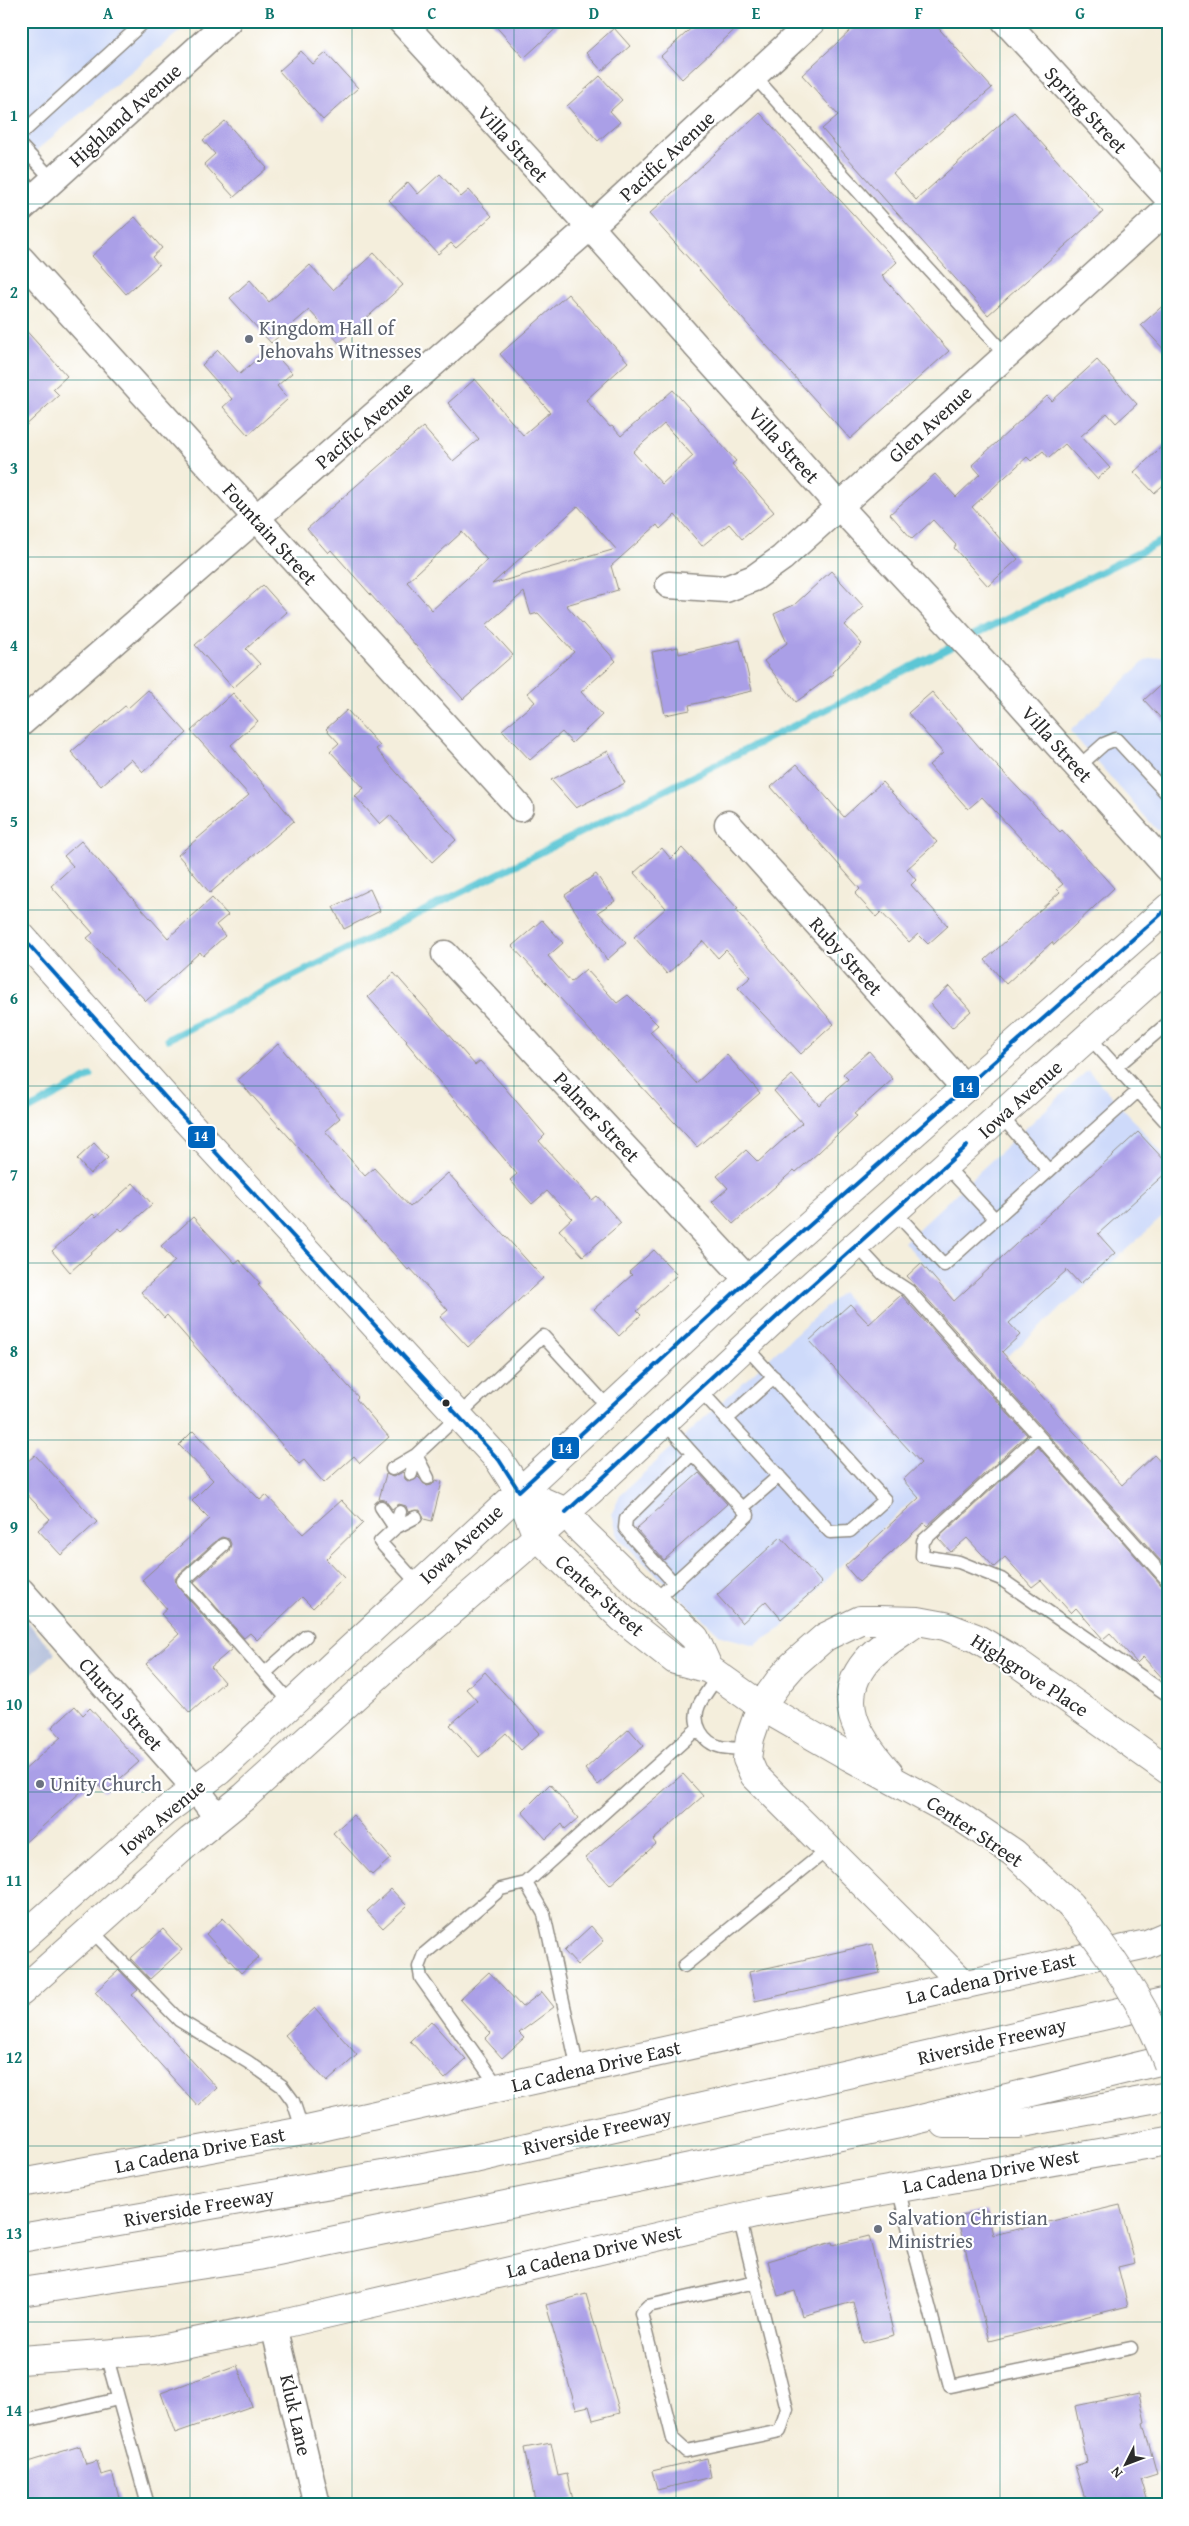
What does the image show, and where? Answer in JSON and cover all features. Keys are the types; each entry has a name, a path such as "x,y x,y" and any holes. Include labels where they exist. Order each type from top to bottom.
{"main road":[{"name":"Iowa Avenue","path":"21,1939 164,1812 218,1771 748,1280 1168,908"},
{"name":"Center Street","path":"21,936 181,1115 499,1460 519,1491 537,1536 622,1618 676,1660 713,1672 761,1706 959,1816 1014,1853 1070,1905 1101,1942 1127,1982 1159,2041 1168,2064"},
{"name":"Iowa Avenue","path":"21,1992 190,1840 218,1818 566,1512 856,1245 1168,965"},
{"name":"Center Street","path":"519,1491 566,1512 582,1531 695,1638 713,1672"},
{"name":"Highgrove Place","path":"761,1706 793,1665 825,1637 860,1620 918,1621 945,1626 976,1638 1012,1659 1168,1770"},
{"path":"898,1783 870,1753 856,1727 850,1708 852,1687 860,1669 872,1655 918,1621"},
{"path":"761,1706 748,1749 747,1760 754,1776 965,1985"},
{"name":"La Cadena Drive East","path":"21,2184 303,2131 1147,1944 1168,1935"},
{"name":"Riverside Freeway","path":"21,2238 474,2159 1168,2001"},
{"path":"21,2292 258,2256 904,2124 1168,2059"},
{"path":"904,2124 1018,2124 1168,2096"},
{"name":"La Cadena Drive West","path":"21,2360 155,2350 274,2326 739,2217 1168,2141"}],"street":[{"name":"Highland Avenue","path":"21,209 228,21"},
{"name":"Villa Street","path":"401,21 590,227 839,506 942,616 1168,868"},
{"name":"Pacific Avenue","path":"21,723 590,227 813,21"},
{"name":"Spring Street","path":"1005,21 1168,198"},
{"name":"Glen Avenue","path":"669,585 726,589 754,578 782,558 1168,209"},
{"name":"Fountain Street","path":"21,260 520,808"},
{"name":"Ruby Street","path":"728,824 965,1088"},
{"name":"Palmer Street","path":"445,954 748,1280"},
{"name":"Church Street","path":"21,1591 30,1611 195,1788 218,1818"},
{"name":"Kluk Lane","path":"274,2326 317,2505"}],"lane":[{"path":"21,134 145,21"},
{"path":"754,76 1006,355"},
{"path":"21,146 53,180"},
{"path":"1078,767 1104,744 1116,739 1168,795"},
{"path":"1116,1067 1168,1023"},
{"path":"1088,1037 1168,1124"},
{"path":"894,1212 944,1265 1138,1091"},
{"path":"1001,1116 1049,1171"},
{"path":"945,1166 995,1219"},
{"path":"856,1245 883,1274 909,1291 1168,1581"},
{"path":"392,1469 416,1455 543,1336 609,1408"},
{"path":"699,1389 830,1532 850,1532 886,1500 745,1346"},
{"path":"727,1419 774,1377"},
{"path":"654,1601 748,1515 664,1422"},
{"path":"1038,1436 923,1541 922,1556 959,1562 1001,1578 1168,1695"},
{"path":"674,1583 625,1528 626,1519 692,1454"},
{"path":"411,1474 416,1455"},
{"path":"416,1455 428,1478"},
{"path":"742,1508 779,1476"},
{"path":"381,1507 396,1528"},
{"path":"396,1528 400,1512"},
{"path":"416,1517 396,1528 380,1542 418,1584"},
{"path":"223,1545 183,1581 292,1703"},
{"path":"265,1673 306,1636"},
{"path":"713,1672 699,1705 696,1718 698,1728 711,1744 748,1749"},
{"path":"499,2088 421,1978 419,1967 424,1954 501,1889 526,1883 698,1728"},
{"path":"684,1966 828,1849"},
{"path":"526,1883 544,1914 578,2070"},
{"path":"90,1930 175,2017 248,2062 282,2086 293,2100 303,2131"},
{"path":"898,2188 950,2386 1131,2348"},
{"path":"739,2217 756,2282 787,2409 780,2431 686,2451 673,2440 641,2313 648,2306 756,2282"},
{"path":"106,2354 148,2505"},
{"path":"21,2422 118,2399"}],"shaded area":[{"path":"21,21 192,21 21,163"},
{"path":"1168,655 1168,831 1157,830 1070,731 1146,660"},
{"path":"1088,1070 1168,1159 1168,1212 1008,1356 904,1242"},
{"path":"842,1292 976,1443 837,1569 782,1628 755,1645 721,1636 618,1538 612,1513 621,1494"},
{"path":"21,1615 55,1653 21,1683"}],"building":[{"path":"491,21 564,21 524,58"},
{"path":"699,21 744,21 682,79 661,56"},
{"path":"861,21 932,21 992,88 893,173 916,200 1014,112 1103,212 988,315 822,129 838,115 802,75"},
{"path":"614,28 630,46 602,71 586,53"},
{"path":"301,51 313,64 326,53 358,88 323,120 279,71"},
{"path":"600,76 622,100 610,111 620,122 598,141 567,106"},
{"path":"760,113 897,262 882,276 949,351 850,439 649,214"},
{"path":"225,121 267,168 234,197 204,164 215,154 203,140"},
{"path":"440,174 461,197 469,190 492,216 456,248 451,243 438,254 389,200 408,182 418,194"},
{"path":"135,217 162,248 152,257 159,265 126,294 92,256"},
{"path":"374,253 403,285 339,343 309,310 271,343 230,298 250,280 269,302 310,265 333,290"},
{"path":"568,294 628,362 586,400 610,427 612,426 621,436 673,390 736,461 732,464 774,512 742,539 729,524 702,546 675,515 660,529 657,525 611,566 618,590 566,605 616,661 581,692 602,715 572,743 562,732 530,760 502,730 535,702 527,693 574,652 538,613 531,615 524,592 486,625 513,655 463,699 331,550 328,553 307,529 423,427 453,461 479,439 448,403 475,379 523,435 550,412 500,354","holes":["664,424 693,456 662,484 633,452","578,506 616,549 492,584","462,532 487,560 432,610 407,582"]},
{"path":"1168,301 1168,354 1141,325"},
{"path":"21,325 67,376 53,389 59,395 21,430"},
{"path":"269,348 292,373 277,386 288,399 248,435 223,407 232,399 202,365 218,350 240,374"},
{"path":"1097,360 1137,404 1116,423 1107,413 1081,436 1110,468 1097,479 1065,444 1049,458 1043,451 1031,461 1027,457 972,507 1018,559 988,586 954,548 956,545 933,520 912,539 890,514 935,474 956,497 980,474 972,465 1047,396 1052,401"},
{"path":"1168,441 1168,481 1154,493 1134,472"},
{"path":"831,571 864,607 845,625 862,644 832,672 834,674 796,702 764,661 787,643 774,614 794,605"},
{"path":"263,585 287,612 246,649 260,664 233,688 195,645"},
{"path":"740,640 752,691 689,705 690,710 665,715 652,652 678,647 679,654"},
{"path":"1168,678 1168,726 1144,700"},
{"path":"148,690 187,733 143,772 131,759 101,786 71,752 125,706 128,708"},
{"path":"932,692 981,749 1060,832 1062,830 1114,888 1054,945 1052,942 1006,984 985,960 1060,892 1057,889 1063,884 982,797 968,809 929,765 943,753 908,713"},
{"path":"233,693 258,721 231,745 294,821 210,893 178,855 249,795 191,731"},
{"path":"347,710 380,746 376,749 456,840 432,862 390,815 380,824 355,796 364,788 330,751 339,743 326,729"},
{"path":"608,751 625,783 576,808 551,780"},
{"path":"797,764 844,817 882,782 937,842 907,869 916,880 911,885 948,926 928,944 918,934 909,942 881,912 876,917 855,894 860,889 771,787"},
{"path":"81,841 168,938 212,898 228,915 216,925 225,936 203,956 200,952 146,1001 87,938 93,933 51,886 73,866 64,856"},
{"path":"662,848 671,859 682,848 738,909 736,910 834,1024 801,1054 738,988 751,977 726,950 718,958 703,941 667,974 634,937 666,908 634,873"},
{"path":"596,874 615,901 598,912 626,943 607,960 565,895"},
{"path":"370,889 380,911 344,929 333,907"},
{"path":"542,920 563,943 548,956 571,982 586,969 617,1003 628,995 658,1025 650,1032 696,1083 727,1055 760,1093 697,1147 512,946"},
{"path":"394,973 475,1065 480,1061 505,1088 545,1135 539,1141 592,1200 597,1196 621,1223 583,1256 559,1230 572,1218 547,1191 532,1204 510,1180 517,1174 368,997"},
{"path":"949,986 971,1011 952,1028 930,1003"},
{"path":"278,1044 340,1118 325,1131 365,1176 374,1168 410,1207 448,1173 543,1278 468,1347 440,1317 448,1310 410,1268 408,1270 238,1080"},
{"path":"869,1051 893,1079 854,1114 857,1116 819,1152 796,1172 794,1170 733,1224 712,1202 728,1188 717,1176 746,1150 758,1162 802,1123 774,1091 792,1075 819,1105 848,1079 843,1074"},
{"path":"1138,1132 1168,1164 1168,1171 1098,1234 1115,1253 1080,1284 1067,1270 1009,1323 1020,1335 1002,1352 1122,1485 1154,1455 1168,1470 1168,1569 907,1276 921,1263 954,1301"},
{"path":"94,1143 108,1158 90,1174 77,1159"},
{"path":"133,1183 152,1204 122,1231 119,1228 70,1272 52,1251 93,1214 96,1217"},
{"path":"193,1217 235,1263 239,1260 260,1283 258,1285 358,1397 356,1399 389,1437 360,1463 354,1456 324,1483 304,1460 299,1464 167,1315 164,1318 141,1292 175,1261 161,1246"},
{"path":"654,1250 677,1275 637,1311 641,1315 619,1336 594,1309 632,1275 629,1272"},
{"path":"901,1295 1027,1435 927,1526 924,1523 859,1582 845,1566 919,1498 903,1480 921,1463 809,1341 850,1304 869,1324"},
{"path":"193,1431 260,1500 266,1495 303,1534 341,1500 363,1523 326,1559 344,1578 313,1608 302,1597 257,1640 250,1633 244,1638 194,1582 229,1551 231,1544 229,1539 222,1537 218,1539 178,1575 175,1579 177,1586 232,1649 211,1667 224,1682 190,1713 146,1664 179,1634 161,1614 167,1609 142,1580 210,1519 192,1501 213,1480 179,1445"},
{"path":"1038,1447 1162,1586 1168,1589 1168,1684 1143,1657 1137,1663 1110,1633 1103,1639 1076,1608 1071,1613 1041,1580 1032,1587 1005,1557 994,1567 967,1538 951,1552 938,1538"},
{"path":"35,1455 97,1522 61,1555 38,1530 50,1519 21,1488 21,1467"},
{"path":"403,1472 405,1479 409,1482 418,1477 427,1486 432,1485 436,1480 442,1482 432,1521 424,1519 420,1510 408,1512 406,1506 399,1504 392,1509 385,1500 379,1499 386,1474 393,1477"},
{"path":"699,1473 727,1504 664,1560 636,1529"},
{"path":"781,1537 822,1583 781,1619 766,1601 742,1623 717,1595"},
{"path":"485,1672 540,1733 521,1750 506,1733 479,1757 450,1725 477,1701 466,1689"},
{"path":"75,1706 83,1715 90,1708 139,1762 105,1792 94,1780 21,1846 21,1773 61,1737 52,1727"},
{"path":"629,1729 644,1746 598,1785 585,1769"},
{"path":"683,1774 703,1796 653,1840 656,1844 610,1885 585,1858"},
{"path":"550,1784 578,1818 565,1829 562,1824 546,1839 522,1812"},
{"path":"353,1815 391,1858 372,1875 333,1833"},
{"path":"391,1889 407,1906 383,1928 367,1911"},
{"path":"223,1918 259,1957 241,1973 206,1934"},
{"path":"591,1926 604,1941 577,1965 564,1951"},
{"path":"163,1929 182,1950 150,1979 131,1959"},
{"path":"873,1944 880,1973 755,2001 749,1972"},
{"path":"119,1970 138,1990 132,1995 217,2088 198,2106 95,1992"},
{"path":"489,1972 522,2007 542,1992 554,2007 519,2033 524,2038 502,2058 485,2039 491,2033 460,1999"},
{"path":"315,2008 357,2055 327,2082 285,2035"},
{"path":"431,2021 466,2060 445,2079 410,2041"},
{"path":"1120,2205 1135,2263 1118,2267 1128,2306 989,2341 957,2217 987,2210 993,2235"},
{"path":"869,2236 894,2335 863,2343 853,2302 802,2316 795,2291 778,2296 768,2261 832,2242 833,2245"},
{"path":"586,2294 620,2413 593,2420 589,2406 576,2409 546,2305"},
{"path":"237,2365 252,2406 175,2433 161,2393"},
{"path":"1139,2393 1145,2422 1143,2423 1157,2474 1141,2479 1149,2505 1087,2505 1075,2466 1087,2462 1075,2406"},
{"path":"551,2443 558,2476 567,2474 573,2500 550,2505 536,2505 524,2448"},
{"path":"80,2446 86,2464 97,2461 101,2475 112,2472 121,2505 21,2505 21,2464"},
{"path":"707,2458 711,2477 657,2490 652,2471"}],"waterway":[{"path":"968,638 1168,538"},
{"path":"168,1039 959,643"},
{"path":"21,1114 91,1076"}],"transit line":[{"name":"14","path":"21,936 174,1107 499,1460 519,1491 748,1280 1168,908"},
{"name":"14","path":"566,1512 784,1310 967,1146"}],"place":[{"name":"Kingdom Hall of Jehovahs Witnesses","path":"249,339"},
{"name":"Unity Church","path":"40,1784"},
{"name":"Salvation Christian Ministries","path":"878,2229"}]}
